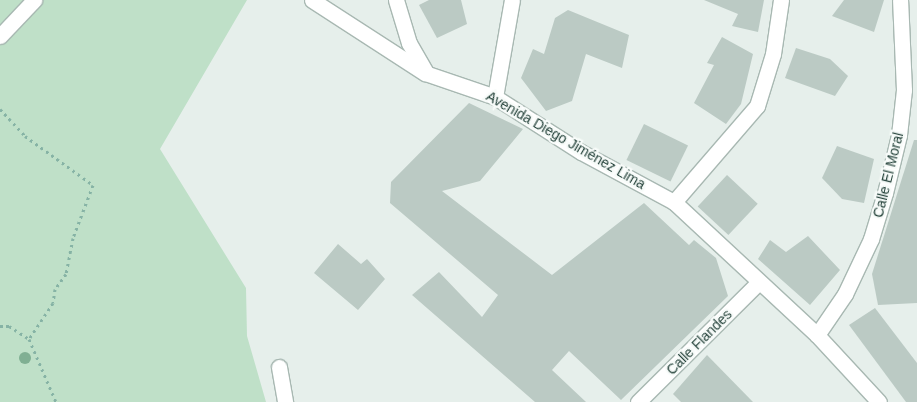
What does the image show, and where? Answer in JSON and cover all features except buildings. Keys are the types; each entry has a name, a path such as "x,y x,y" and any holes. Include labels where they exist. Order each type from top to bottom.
{"street":[{"path":"0,36 34,0"},
{"name":"Avenida Diego Jiménez Lima","path":"312,0 425,73 495,97 581,152 674,202 816,335 879,402"},
{"path":"396,0 409,43 425,73"},
{"path":"495,97 512,0"},
{"path":"674,202 757,106 773,54 781,0"},
{"name":"Calle El Moral","path":"816,335 845,294 871,239 885,193 899,135 904,90 900,0"},
{"name":"Calle Flandes","path":"638,402 759,282"},
{"path":"279,367 285,402"}],"path":[{"path":"0,109 25,136 93,185 73,238 66,274 55,289 52,303 29,339"},
{"path":"0,326 9,326 29,339 56,402"}],"green space":[{"path":"0,0 247,0 160,149 246,288 247,336 266,402 0,402"}]}
